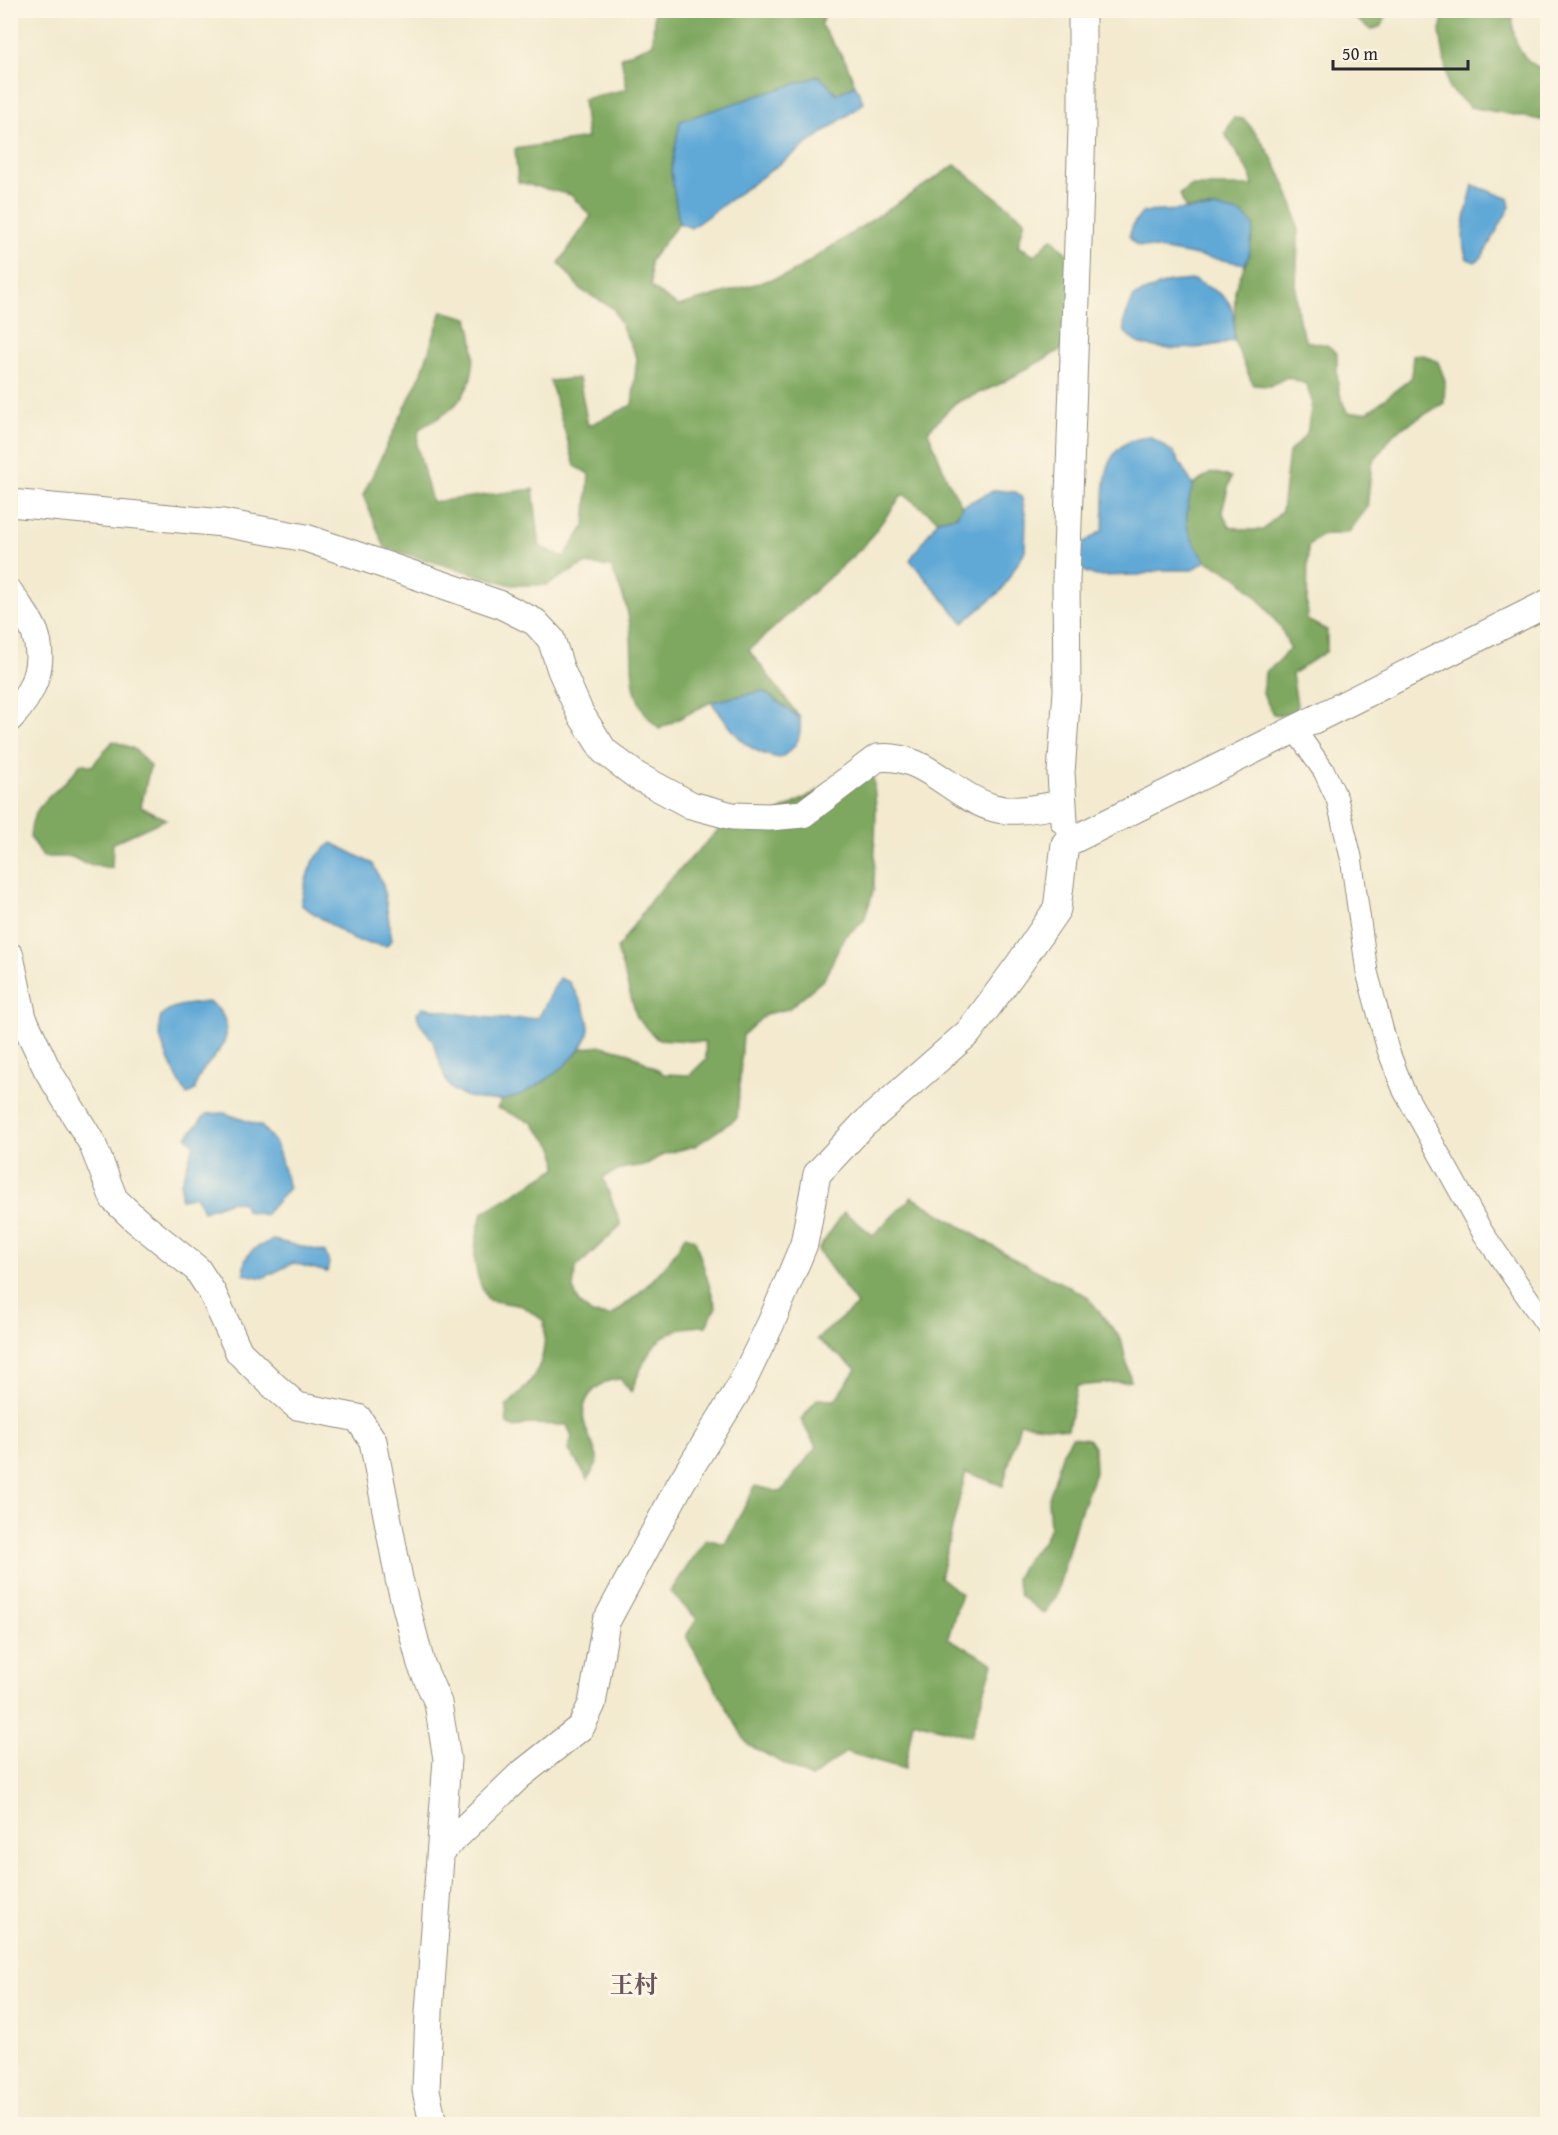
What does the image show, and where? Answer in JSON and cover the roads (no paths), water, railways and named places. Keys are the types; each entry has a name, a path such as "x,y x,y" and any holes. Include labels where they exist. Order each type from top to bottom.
{"street":[{"path":"442,1850 519,1776 581,1727 592,1704 606,1622 681,1483 740,1387 771,1323 804,1244 817,1174 863,1125 969,1032 1057,909 1065,844 1061,773 1067,691 1066,580 1071,381 1082,129 1082,10"},
{"path":"10,503 223,523 306,538 499,604 535,622 551,639 561,670 580,713 604,751 637,776 691,806 732,816 769,817 803,814 877,758 890,756 906,759 934,773 973,799 994,809 1018,811 1063,804"},
{"path":"10,593 35,633 39,655 37,681 22,706 10,718"},
{"path":"1065,844 1548,603"},
{"path":"1295,730 1324,771 1337,799 1351,857 1367,972 1388,1050 1404,1091 1483,1233 1548,1328"},
{"path":"10,957 23,1018 46,1069 92,1143 114,1199 136,1221 197,1269 212,1292 239,1352 274,1386 297,1406 358,1418 374,1441 399,1579 421,1664 438,1703 447,1759 427,2079 433,2124"}],"water":[{"path":"819,76 837,94 855,85 864,103 691,228 679,223 671,171 680,121"},
{"path":"1473,185 1508,198 1510,207 1482,257 1475,262 1467,259 1463,241 1464,222"},
{"path":"1219,208 1242,214 1254,225 1249,255 1245,264 1136,245 1129,236 1134,223 1143,212"},
{"path":"1194,280 1216,291 1228,301 1233,316 1234,340 1212,346 1175,349 1138,343 1125,332 1124,321 1134,296 1169,282"},
{"path":"1151,437 1174,453 1193,485 1187,507 1187,525 1193,542 1206,561 1192,570 1160,570 1139,575 1096,576 1085,572 1073,554 1080,545 1103,530 1105,484 1112,457 1121,447 1133,440"},
{"path":"995,490 1016,492 1022,498 1026,518 1025,551 1001,591 963,623 910,560 938,520 957,516 962,506"},
{"path":"763,691 800,718 797,741 791,750 780,758 756,751 747,745 732,730 711,702"},
{"path":"332,843 373,864 383,885 392,940 386,946 354,940 301,905 313,862"},
{"path":"559,978 569,982 576,993 585,1009 589,1028 586,1039 568,1062 526,1092 502,1100 467,1097 450,1087 432,1040 418,1018 417,1013 423,1007 495,1018 539,1017"},
{"path":"208,1002 214,1005 225,1020 225,1039 199,1077 195,1090 187,1095 165,1052 159,1027 161,1018 167,1011 176,1007"},
{"path":"224,1113 261,1126 276,1143 289,1188 265,1215 246,1211 243,1203 231,1201 203,1211 197,1196 181,1199 181,1183 194,1144 187,1137 206,1114"},
{"path":"273,1240 325,1252 329,1263 327,1272 293,1263 263,1278 244,1274 245,1260 251,1251"}],"district":[{"name":"王村","path":"634,1984"}]}
